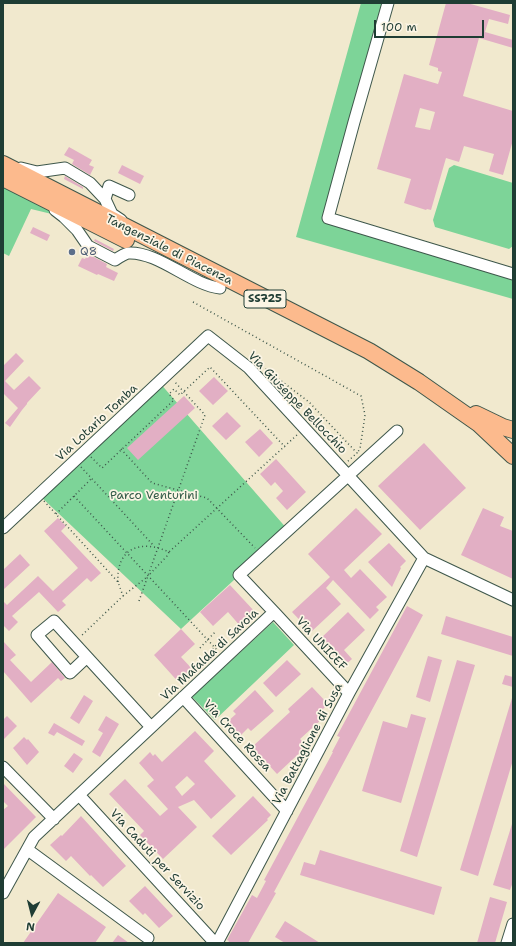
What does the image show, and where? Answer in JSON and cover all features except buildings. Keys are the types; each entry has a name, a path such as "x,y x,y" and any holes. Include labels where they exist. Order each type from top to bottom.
{"highway":[{"name":"Tangenziale di Piacenza","path":"3,164 369,351 419,382 479,424 513,456"},
{"name":"Tangenziale di Piacenza","path":"7,180 366,362 417,392 474,432 513,469"},
{"path":"419,382 482,418 513,430"}],"street":[{"path":"388,3 328,218 513,274"},
{"path":"3,158 21,168 37,172 65,168 90,183 105,199 112,214 160,238 173,252"},
{"path":"7,180 23,193 45,204 64,217 77,230 88,246 114,260 127,253 142,255 165,264 211,287 220,288"},
{"path":"105,199 109,186 130,195"},
{"name":"Via Giuseppe Bellocchio","path":"208,336 249,368 424,558"},
{"name":"Via Lotario Tomba","path":"3,528 208,336"},
{"name":"Via Mafalda di Savoia","path":"3,893 34,838 274,612 239,575 345,471 398,431"},
{"path":"424,558 513,600"},
{"name":"Via Battaglione di Susa","path":"216,943 349,693 424,558"},
{"name":"Via UNICEF","path":"274,612 349,693"},
{"path":"87,657 70,673 37,635 54,622 87,657 151,727"},
{"name":"Via Croce Rossa","path":"183,697 287,810"},
{"path":"3,767 54,820"},
{"name":"Via Caduti per Servizio","path":"79,795 216,943"},
{"path":"28,850 148,938"},
{"path":"507,943 513,924"}],"path":[{"path":"193,302 361,396 365,415 360,449 345,471"},
{"path":"242,363 248,356 309,402 357,453"},
{"path":"86,451 102,468 174,400 169,394 174,389 180,395 210,367 285,447"},
{"path":"139,601 206,415 167,374"},
{"path":"74,643 123,596 148,576 169,552 304,428"},
{"path":"121,450 152,483 207,498 261,555"},
{"path":"75,461 154,546"},
{"path":"56,514 91,478"},
{"path":"38,495 118,582 123,596"},
{"path":"74,496 225,658"},
{"path":"118,582 119,566 127,553 138,547 149,546 159,547 169,552"},
{"path":"200,648 216,631"},
{"path":"210,652 218,643"}],"green space":[{"path":"361,3 385,3 325,222 513,277 513,299 296,237"},
{"path":"454,165 513,183 513,246 509,249 435,227 433,220 449,168"},
{"path":"3,186 60,216 31,209 9,256 3,253"},
{"name":"Parco Venturini","path":"159,382 288,530 181,629 39,495"},
{"path":"273,622 294,645 215,720 192,697"}],"place":[{"name":"Q8","path":"72,252"}]}
